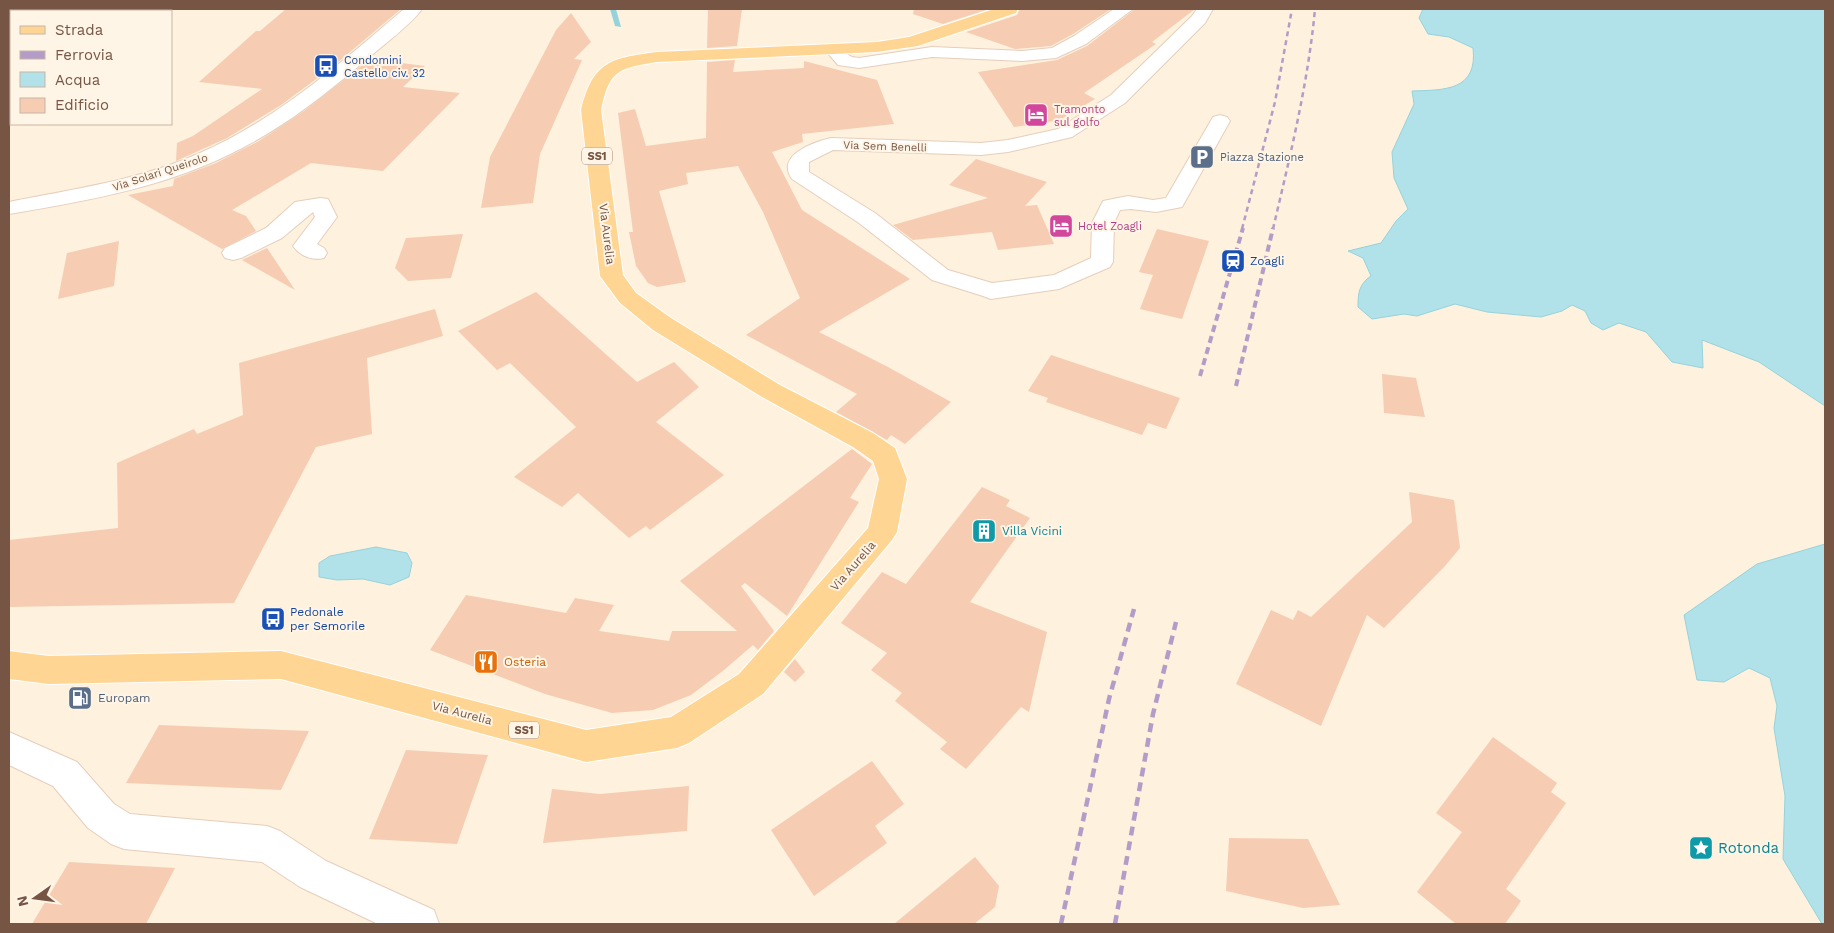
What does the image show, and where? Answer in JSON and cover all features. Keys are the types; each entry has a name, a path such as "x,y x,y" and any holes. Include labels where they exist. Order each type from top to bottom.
{"main road":[{"name":"Via Aurelia","path":"9,665 49,670 281,665 586,746 677,732 751,684 882,532 893,479 885,455 863,440 763,386 662,324 628,298 612,276 591,110 599,81 608,70 629,61 657,57 834,50 912,42 1010,9"}],"street":[{"name":"Via Solari Queirolo","path":"9,208 127,185 206,158 263,129 342,71 414,9"},
{"path":"834,50 844,61 860,62 932,52 1022,56 1056,53 1080,40 1125,9"},
{"name":"Via Sem Benelli","path":"1205,9 1199,19 1118,99 1064,133 1008,146 981,149 831,144 799,160 799,175 867,218 940,275 991,291 1059,282 1102,262 1103,223 1111,206 1123,202 1135,202 1150,206 1174,202 1220,121"},
{"path":"233,253 274,233 303,207 320,204 326,217 304,246 316,253"},
{"path":"9,748 65,774 101,816 124,831 267,844 313,874 420,924"}],"water":[{"path":"1423,9 1825,9 1825,406 1759,362 1702,340 1703,368 1672,362 1646,332 1619,323 1603,330 1591,323 1585,311 1572,305 1562,311 1541,317 1487,312 1455,304 1417,316 1404,314 1372,319 1358,307 1360,289 1371,276 1363,258 1348,251 1381,243 1396,221 1408,209 1394,178 1392,152 1414,104 1412,91 1436,90 1456,85 1470,73 1473,62 1473,48 1449,37 1428,34 1419,18"},
{"path":"1825,544 1825,924 1822,924 1783,859 1785,796 1774,728 1777,706 1770,678 1749,668 1724,682 1697,680 1684,615 1757,564"},
{"path":"376,547 407,553 412,563 409,577 390,585 363,579 337,580 319,577 319,563 330,556"}],"building":[{"path":"286,9 401,9 331,68 281,105 227,138 176,161 177,143 193,136 262,89 199,82 256,31 260,31"},
{"path":"742,9 737,46 707,48 708,10"},
{"path":"914,9 989,9 943,24 913,14"},
{"path":"1020,9 1111,9 1051,46 1015,49 966,32 1017,15"},
{"path":"1135,9 1195,9 1152,42 1156,44 1084,93 1095,99 1060,120 1014,127 978,72 1057,60 1087,46"},
{"path":"571,13 591,42 574,59 582,60 540,154 533,203 481,208 490,157 556,30"},
{"path":"370,59 425,66 403,87 460,93 383,171 311,163 232,210 246,216 256,231 222,249 128,195 173,186 174,179 216,163 259,141 304,111"},
{"path":"735,60 733,72 804,68 804,61 877,80 894,124 802,134 803,142 772,152 802,210 910,279 819,332 951,402 905,444 891,435 887,440 836,412 857,394 746,335 800,298 763,212 738,166 686,173 688,184 659,191 686,282 657,287 648,283 636,266 629,232 633,232 618,113 635,109 646,146 706,138 707,62"},
{"path":"976,159 1047,182 1025,206 1037,205 1054,244 998,250 992,232 913,240 893,225 988,198 949,185"},
{"path":"1157,229 1209,241 1182,319 1140,309 1153,275 1139,272"},
{"path":"463,234 451,278 408,281 395,268 406,238"},
{"path":"119,241 114,286 58,299 67,253"},
{"path":"267,248 295,290 242,260"},
{"path":"536,292 637,382 674,362 699,387 656,422 724,475 650,530 646,526 629,538 578,493 562,507 514,477 576,427 510,363 497,370 458,331"},
{"path":"435,309 443,336 367,358 372,434 316,447 234,603 9,607 9,540 118,528 117,463 194,429 197,434 243,415 239,363"},
{"path":"1051,355 1180,398 1166,429 1148,423 1142,435 1046,402 1048,398 1028,391"},
{"path":"1382,374 1416,378 1425,417 1384,413"},
{"path":"852,449 872,464 850,498 859,502 787,616 745,583 741,586 774,631 758,650 753,645 691,695 653,710 612,713 545,694 430,650 466,595 566,613 575,598 614,605 599,631 669,641 672,631 737,631 680,581"},
{"path":"982,487 1010,500 1006,506 1030,518 970,602 1047,632 1029,712 1021,707 966,769 940,749 947,742 895,701 902,693 871,670 887,653 841,623 882,572 906,584"},
{"path":"1409,492 1454,500 1460,548 1445,566 1384,628 1367,615 1321,726 1236,684 1271,610 1293,620 1298,610 1311,617 1412,522"},
{"path":"795,659 805,672 795,682 784,672"},
{"path":"159,725 309,731 281,790 126,783"},
{"path":"1493,737 1557,783 1551,792 1566,803 1506,889 1521,901 1505,924 1456,924 1417,892 1462,832 1436,813"},
{"path":"406,750 488,755 457,844 369,839"},
{"path":"872,761 904,804 875,826 887,843 814,896 771,830"},
{"path":"689,786 687,831 543,843 552,789 600,794"},
{"path":"1229,838 1308,839 1340,905 1303,908 1226,891"},
{"path":"975,857 999,886 995,907 974,924 894,924"},
{"path":"69,862 175,868 146,924 32,924"}],"waterway":[{"path":"613,9 619,26"}],"railway":[{"path":"1242,229 1275,102 1292,9"},
{"path":"1273,229 1303,92 1315,9"},
{"path":"1200,376 1243,228"},
{"path":"1236,386 1273,228"},
{"path":"1061,924 1109,699 1134,609"},
{"path":"1115,924 1153,714 1176,622"}],"place":[{"name":"Condomini Castello civ. 32","path":"326,66"},
{"name":"Tramonto sul golfo","path":"1036,115"},
{"name":"Piazza Stazione","path":"1202,157"},
{"name":"Hotel Zoagli","path":"1061,226"},
{"name":"Zoagli","path":"1233,261"},
{"name":"Villa Vicini","path":"984,531"},
{"name":"Pedonale per Semorile","path":"273,619"},
{"name":"Osteria","path":"486,662"},
{"name":"Europam","path":"80,698"},
{"name":"Rotonda","path":"1701,848"}]}
